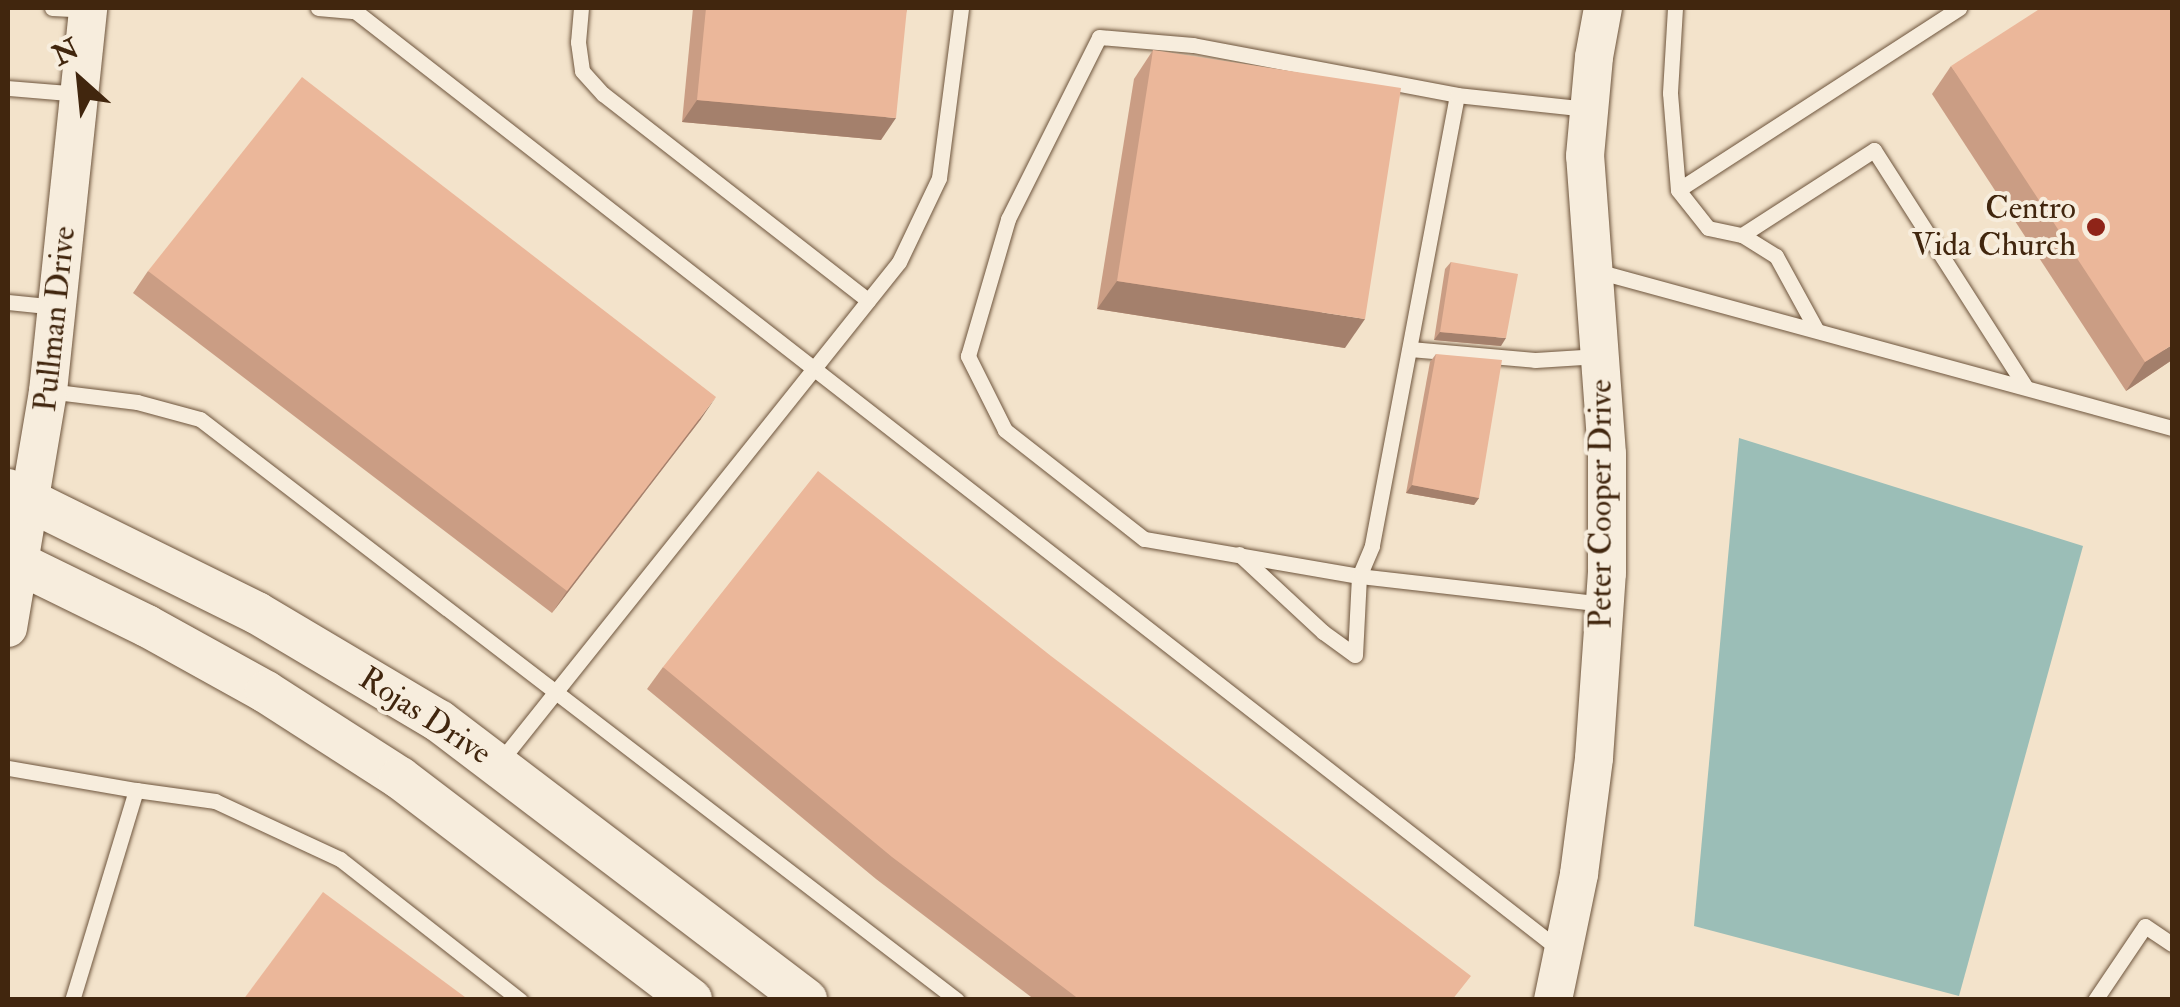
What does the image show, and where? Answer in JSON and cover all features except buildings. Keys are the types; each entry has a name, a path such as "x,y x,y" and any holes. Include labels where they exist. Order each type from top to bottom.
{"main road":[{"name":"Rojas Drive","path":"19,495 257,613 438,722 806,1000"},
{"name":"Rojas Drive","path":"13,560 266,692 400,778 692,1000"}],"street":[{"name":"Pullman Drive","path":"8,628 19,495 48,391 79,94 76,8"},
{"name":"Peter Cooper Drive","path":"1554,1000 1594,758 1605,604 1606,454 1585,156 1603,8"}],"lane":[{"path":"318,8 356,12 1563,953"},
{"path":"581,8 578,42 582,71 603,94 868,300"},
{"path":"498,764 899,262 939,178 961,8"},
{"path":"1675,8 1670,93 1678,190 1708,228 1742,235 1776,256 1816,329"},
{"path":"1678,190 1960,8"},
{"path":"1589,109 1457,95 1194,45 1099,37 1008,218 968,356 1005,430 1144,539 1359,576 1605,604"},
{"path":"8,88 79,94"},
{"path":"1238,554 1323,632 1355,655 1359,576 1372,546 1457,95"},
{"path":"1742,235 1874,150 2025,386"},
{"path":"1592,270 2172,428"},
{"path":"8,302 57,307"},
{"path":"1410,350 1534,360 1600,356"},
{"path":"48,391 156,406 200,419 957,1000"},
{"path":"8,768 215,801 340,859 520,1000"},
{"path":"72,1000 136,790"},
{"path":"2095,1000 2145,926 2172,944"},
{"path":"928,1000 939,986"}],"water":[{"path":"1739,438 2083,546 1959,996 1694,926"}],"place":[{"name":"Centro Vida Church","path":"2096,227"}]}
